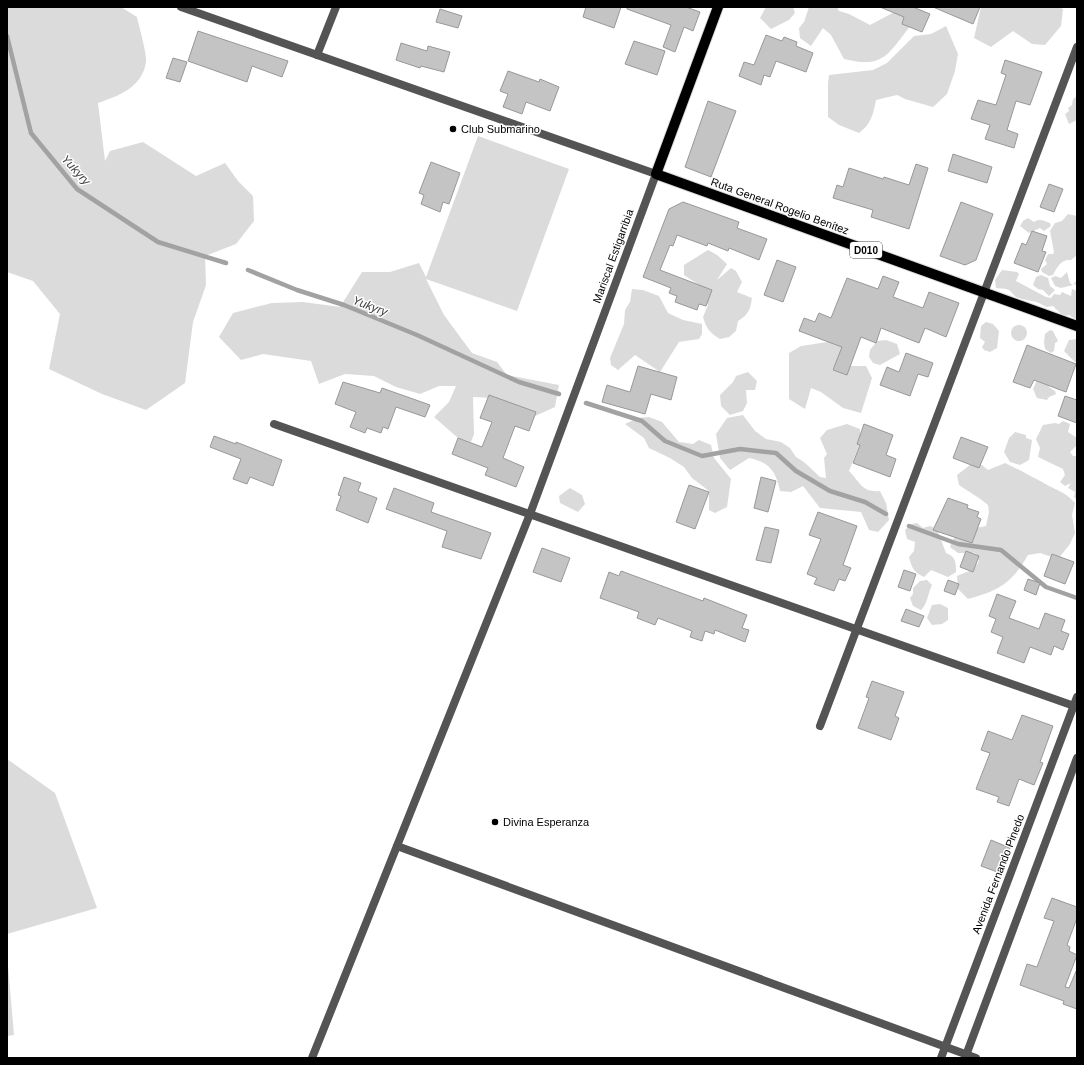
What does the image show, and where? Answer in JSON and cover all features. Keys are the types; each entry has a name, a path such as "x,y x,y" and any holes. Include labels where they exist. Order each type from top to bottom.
{"main road":[{"name":"Mariscal Estigarribia","path":"656,174 718,7"},
{"name":"Ruta General Rogelio Benítez","path":"656,174 1077,326"}],"street":[{"path":"181,7 656,174"},
{"path":"317,55 336,7"},
{"path":"820,726 1077,47"},
{"name":"Mariscal Estigarribia","path":"312,1058 530,514 656,174"},
{"path":"274,424 1075,706"},
{"name":"Avenida Fernando Pinedo","path":"941,1058 1075,706 1077,697"},
{"path":"965,1056 1077,758"},
{"path":"397,846 945,1046 965,1056 976,1058"}],"shaded area":[{"path":"7,7 121,7 137,17 146,58 144,71 140,78 128,90 98,103 105,161 110,151 143,142 196,176 225,163 238,181 253,196 254,221 236,244 205,256 206,285 193,322 185,383 146,410 102,394 49,369 60,314 33,281 7,272"},
{"path":"766,7 793,7 795,13 789,20 771,29 760,18"},
{"path":"809,7 837,7 839,11 849,14 870,25 902,8 911,25 884,57 868,62 857,62 844,59 831,35 823,28 811,46 800,38 799,28 804,22"},
{"path":"981,7 1058,7 1063,9 1061,26 1045,45 1032,44 1013,31 991,47 974,38"},
{"path":"946,26 958,54 955,71 947,94 933,107 905,99 897,95 876,100 871,119 859,133 839,125 828,117 829,75 873,70 887,63 914,36 931,34"},
{"path":"1076,97 1077,120 1069,124 1065,114 1069,111 1068,108 1072,105 1073,99"},
{"path":"478,136 569,169 517,311 426,279 444,315 472,353 497,362 507,375 559,385 555,407 535,416 493,398 473,397 474,434 471,442 458,438 434,417 449,402 456,386 439,386 420,394 396,387 374,376 345,374 319,384 311,361 263,354 241,360 219,337 233,313 272,303 303,302 340,307 362,272 390,272 419,263 426,277"},
{"path":"1068,214 1077,216 1077,255 1071,260 1062,262 1053,275 1049,276 1042,272 1041,269 1047,264 1045,260 1048,254 1053,254 1054,252 1050,231 1055,223 1062,221"},
{"path":"1028,218 1034,222 1040,220 1050,223 1051,226 1044,231 1040,228 1029,233 1020,226 1023,221"},
{"path":"708,250 717,255 727,264 717,280 731,268 736,271 742,282 737,292 752,298 751,306 745,316 738,321 736,331 729,337 720,339 709,330 704,321 703,317 708,305 699,285 684,275 684,265"},
{"path":"1002,270 1017,272 1019,274 1016,281 1046,297 1051,298 1054,294 1060,295 1062,292 1071,296 1072,289 1077,291 1077,320 1069,315 1063,316 1053,306 1046,307 1039,303 1016,297 1007,289 996,288 995,280"},
{"path":"1067,272 1070,283 1073,285 1061,288 1055,286 1051,278 1055,276 1061,278"},
{"path":"1041,275 1048,278 1050,286 1055,290 1049,296 1043,290 1038,289 1033,285 1036,277"},
{"path":"632,289 643,290 659,296 668,313 683,320 702,324 702,334 699,339 679,342 660,372 635,355 618,370 611,365 610,358 624,324 625,310 630,302"},
{"path":"986,322 993,324 999,331 997,348 990,352 984,350 982,347 985,342 980,338 981,326"},
{"path":"1016,325 1022,325 1027,330 1025,339 1022,341 1016,341 1011,336 1011,330"},
{"path":"1050,330 1053,331 1058,341 1055,343 1054,351 1051,353 1045,349 1044,342 1045,334"},
{"path":"1077,339 1077,364 1064,351 1069,340"},
{"path":"841,340 845,351 832,370 841,373 851,366 866,366 872,378 861,413 843,408 821,392 811,388 805,409 789,399 789,353 801,346"},
{"path":"886,340 897,344 900,354 880,365 873,363 869,357 870,350 877,341"},
{"path":"748,372 757,381 755,390 746,390 747,403 743,411 730,415 721,406 720,395 733,382 736,376"},
{"path":"1038,378 1049,384 1049,387 1055,391 1056,394 1049,397 1047,400 1037,398 1033,389"},
{"path":"743,415 755,431 766,439 781,442 790,448 796,457 804,462 820,477 826,478 824,458 827,454 820,438 827,430 847,424 860,429 860,443 849,471 865,488 880,491 886,503 889,520 878,532 869,530 861,512 820,508 803,486 791,492 780,491 774,473 767,465 756,460 749,458 730,470 720,458 716,434 727,418"},
{"path":"649,417 662,422 679,442 693,444 699,440 711,445 714,458 731,479 727,507 715,513 709,510 709,491 692,478 684,467 670,458 649,448 644,438 625,424 638,418"},
{"path":"1063,421 1070,424 1068,432 1077,438 1077,445 1070,452 1073,456 1077,456 1077,500 1074,497 1075,492 1068,488 1071,483 1065,486 1060,482 1065,475 1063,469 1038,457 1040,448 1036,439 1043,425 1055,423 1059,424"},
{"path":"1015,432 1026,435 1026,438 1032,440 1029,460 1020,465 1010,462 1004,452 1009,438"},
{"path":"1005,463 1063,493 1075,503 1072,515 1075,533 1070,544 1058,559 1040,553 1028,555 1016,573 1004,584 988,593 968,599 958,589 957,576 974,569 979,561 975,553 958,553 950,547 956,536 964,530 986,526 989,512 988,505 959,485 957,475 970,465 982,465 988,470"},
{"path":"570,488 582,495 585,504 578,512 560,503 559,496"},
{"path":"917,523 923,528 930,526 937,529 946,553 952,556 955,560 956,572 948,577 931,570 924,577 915,571 909,557 914,551 915,542 907,539 905,530 911,524"},
{"path":"927,580 932,585 926,602 921,610 913,606 910,598 913,594 913,588 920,581"},
{"path":"940,604 948,608 948,620 942,624 932,625 927,618 932,605"},
{"path":"7,759 55,793 97,908 7,934"},
{"path":"7,954 14,1035 7,1036"}],"building":[{"path":"586,7 621,7 614,28 583,17"},
{"path":"627,7 686,7 700,12 693,31 684,27 675,52 663,47 671,25 627,9"},
{"path":"880,7 913,7 930,14 922,32 902,24 904,17"},
{"path":"933,7 980,7 973,24"},
{"path":"440,9 462,16 458,28 436,22"},
{"path":"198,31 288,61 282,77 252,66 247,82 188,61"},
{"path":"766,35 782,41 784,37 797,42 796,46 813,53 806,72 776,61 770,77 764,75 761,85 739,76 744,62 754,65"},
{"path":"634,41 665,51 657,75 625,64"},
{"path":"401,43 427,51 428,46 450,52 444,72 421,66 420,68 396,60"},
{"path":"173,58 187,62 180,82 166,78"},
{"path":"1005,60 1042,72 1030,105 1016,101 1007,130 1018,134 1014,148 985,139 990,125 971,119 978,100 996,105 1006,75 1001,73"},
{"path":"508,71 539,82 540,79 559,87 550,111 526,102 522,114 503,107 508,94 500,91"},
{"path":"708,101 736,111 711,177 685,167"},
{"path":"953,154 992,167 987,183 948,171"},
{"path":"431,162 460,173 449,204 443,202 440,212 421,204 424,195 419,193"},
{"path":"916,164 928,168 909,229 871,217 873,210 833,198 837,185 843,187 849,168 883,179 884,177 909,185"},
{"path":"1049,184 1063,189 1054,212 1040,207"},
{"path":"683,202 739,222 737,228 767,239 759,260 729,248 728,251 708,243 707,246 677,235 673,246 670,245 660,270 712,290 706,306 699,304 697,310 675,302 677,296 669,293 671,288 643,277 669,209"},
{"path":"961,202 993,214 976,260 965,265 940,256"},
{"path":"1032,231 1047,236 1042,251 1046,252 1038,272 1014,263 1022,243 1026,245"},
{"path":"777,260 796,267 783,302 764,295"},
{"path":"883,276 899,282 893,297 923,308 929,292 959,303 946,337 925,328 919,343 881,328 876,343 861,337 847,375 833,370 842,347 799,331 804,318 815,322 819,313 831,318 847,278 878,289"},
{"path":"1027,345 1076,364 1066,392 1034,380 1030,388 1013,382"},
{"path":"906,353 933,363 928,377 918,374 910,396 880,385 887,367 899,372"},
{"path":"638,366 677,377 671,400 651,394 645,414 602,402 607,385 630,392"},
{"path":"343,382 380,393 382,388 430,405 425,417 396,407 388,429 383,427 381,433 367,428 365,433 350,427 356,412 335,404"},
{"path":"489,395 536,412 529,431 515,426 503,458 524,467 516,487 485,475 488,468 452,454 458,438 482,447 492,422 480,418"},
{"path":"1065,396 1077,400 1077,423 1058,416"},
{"path":"864,424 893,435 886,455 896,459 890,477 853,463 860,445 857,444"},
{"path":"214,436 236,444 236,442 282,460 273,486 250,477 247,484 233,479 241,459 210,447"},
{"path":"961,437 988,447 979,468 953,458"},
{"path":"344,477 361,483 358,491 377,498 368,523 336,510 341,496 338,495"},
{"path":"761,477 776,481 768,512 754,508"},
{"path":"689,485 709,492 695,529 676,522"},
{"path":"394,488 434,503 431,512 491,533 481,559 442,547 447,531 386,509"},
{"path":"948,498 968,505 967,508 979,512 977,517 981,519 972,543 933,530"},
{"path":"818,512 857,526 843,565 851,568 845,581 839,579 834,591 814,584 817,578 807,574 821,539 809,535"},
{"path":"765,527 779,530 771,563 756,560"},
{"path":"542,548 570,558 561,582 533,572"},
{"path":"966,551 979,556 973,572 960,567"},
{"path":"1052,554 1074,562 1065,584 1044,576"},
{"path":"904,570 916,574 910,591 898,587"},
{"path":"621,571 703,601 704,598 747,615 742,628 749,630 745,642 715,630 714,634 705,631 702,641 690,637 692,631 658,618 655,625 637,618 639,612 600,598 609,572 619,576"},
{"path":"1028,579 1040,583 1036,595 1024,590"},
{"path":"948,580 959,584 955,595 944,591"},
{"path":"997,594 1016,601 1009,618 1039,629 1045,613 1065,620 1061,631 1069,634 1063,650 1054,646 1051,655 1030,647 1024,663 997,653 1003,637 991,632 996,619 989,616"},
{"path":"906,609 924,616 919,627 901,621"},
{"path":"872,681 904,692 895,716 899,718 891,740 858,728 869,698 866,697"},
{"path":"1022,715 1053,726 1040,762 1043,763 1034,785 1019,779 1009,806 997,802 999,797 976,789 990,753 981,750 988,731 1012,740"},
{"path":"991,840 1010,848 1000,873 981,866"},
{"path":"1052,898 1077,907 1077,918 1067,945 1070,947 1069,951 1077,955 1065,987 1069,988 1077,969 1077,1009 1063,1004 1064,1001 1020,985 1027,964 1037,967 1054,921 1044,918"}],"waterway":[{"name":"Yukyry","path":"7,36 31,133 77,189 158,242 226,263"},
{"name":"Yukyry","path":"248,270 297,290 344,305 417,335 519,382 559,394"},
{"path":"586,403 642,421 665,441 702,456 740,449 776,453 796,471 830,491 865,502 886,514"},
{"path":"909,526 958,544 1001,550 1046,587 1077,598"}],"place":[{"name":"Club Submarino","path":"453,129"},
{"name":"Divina Esperanza","path":"495,822"}]}
